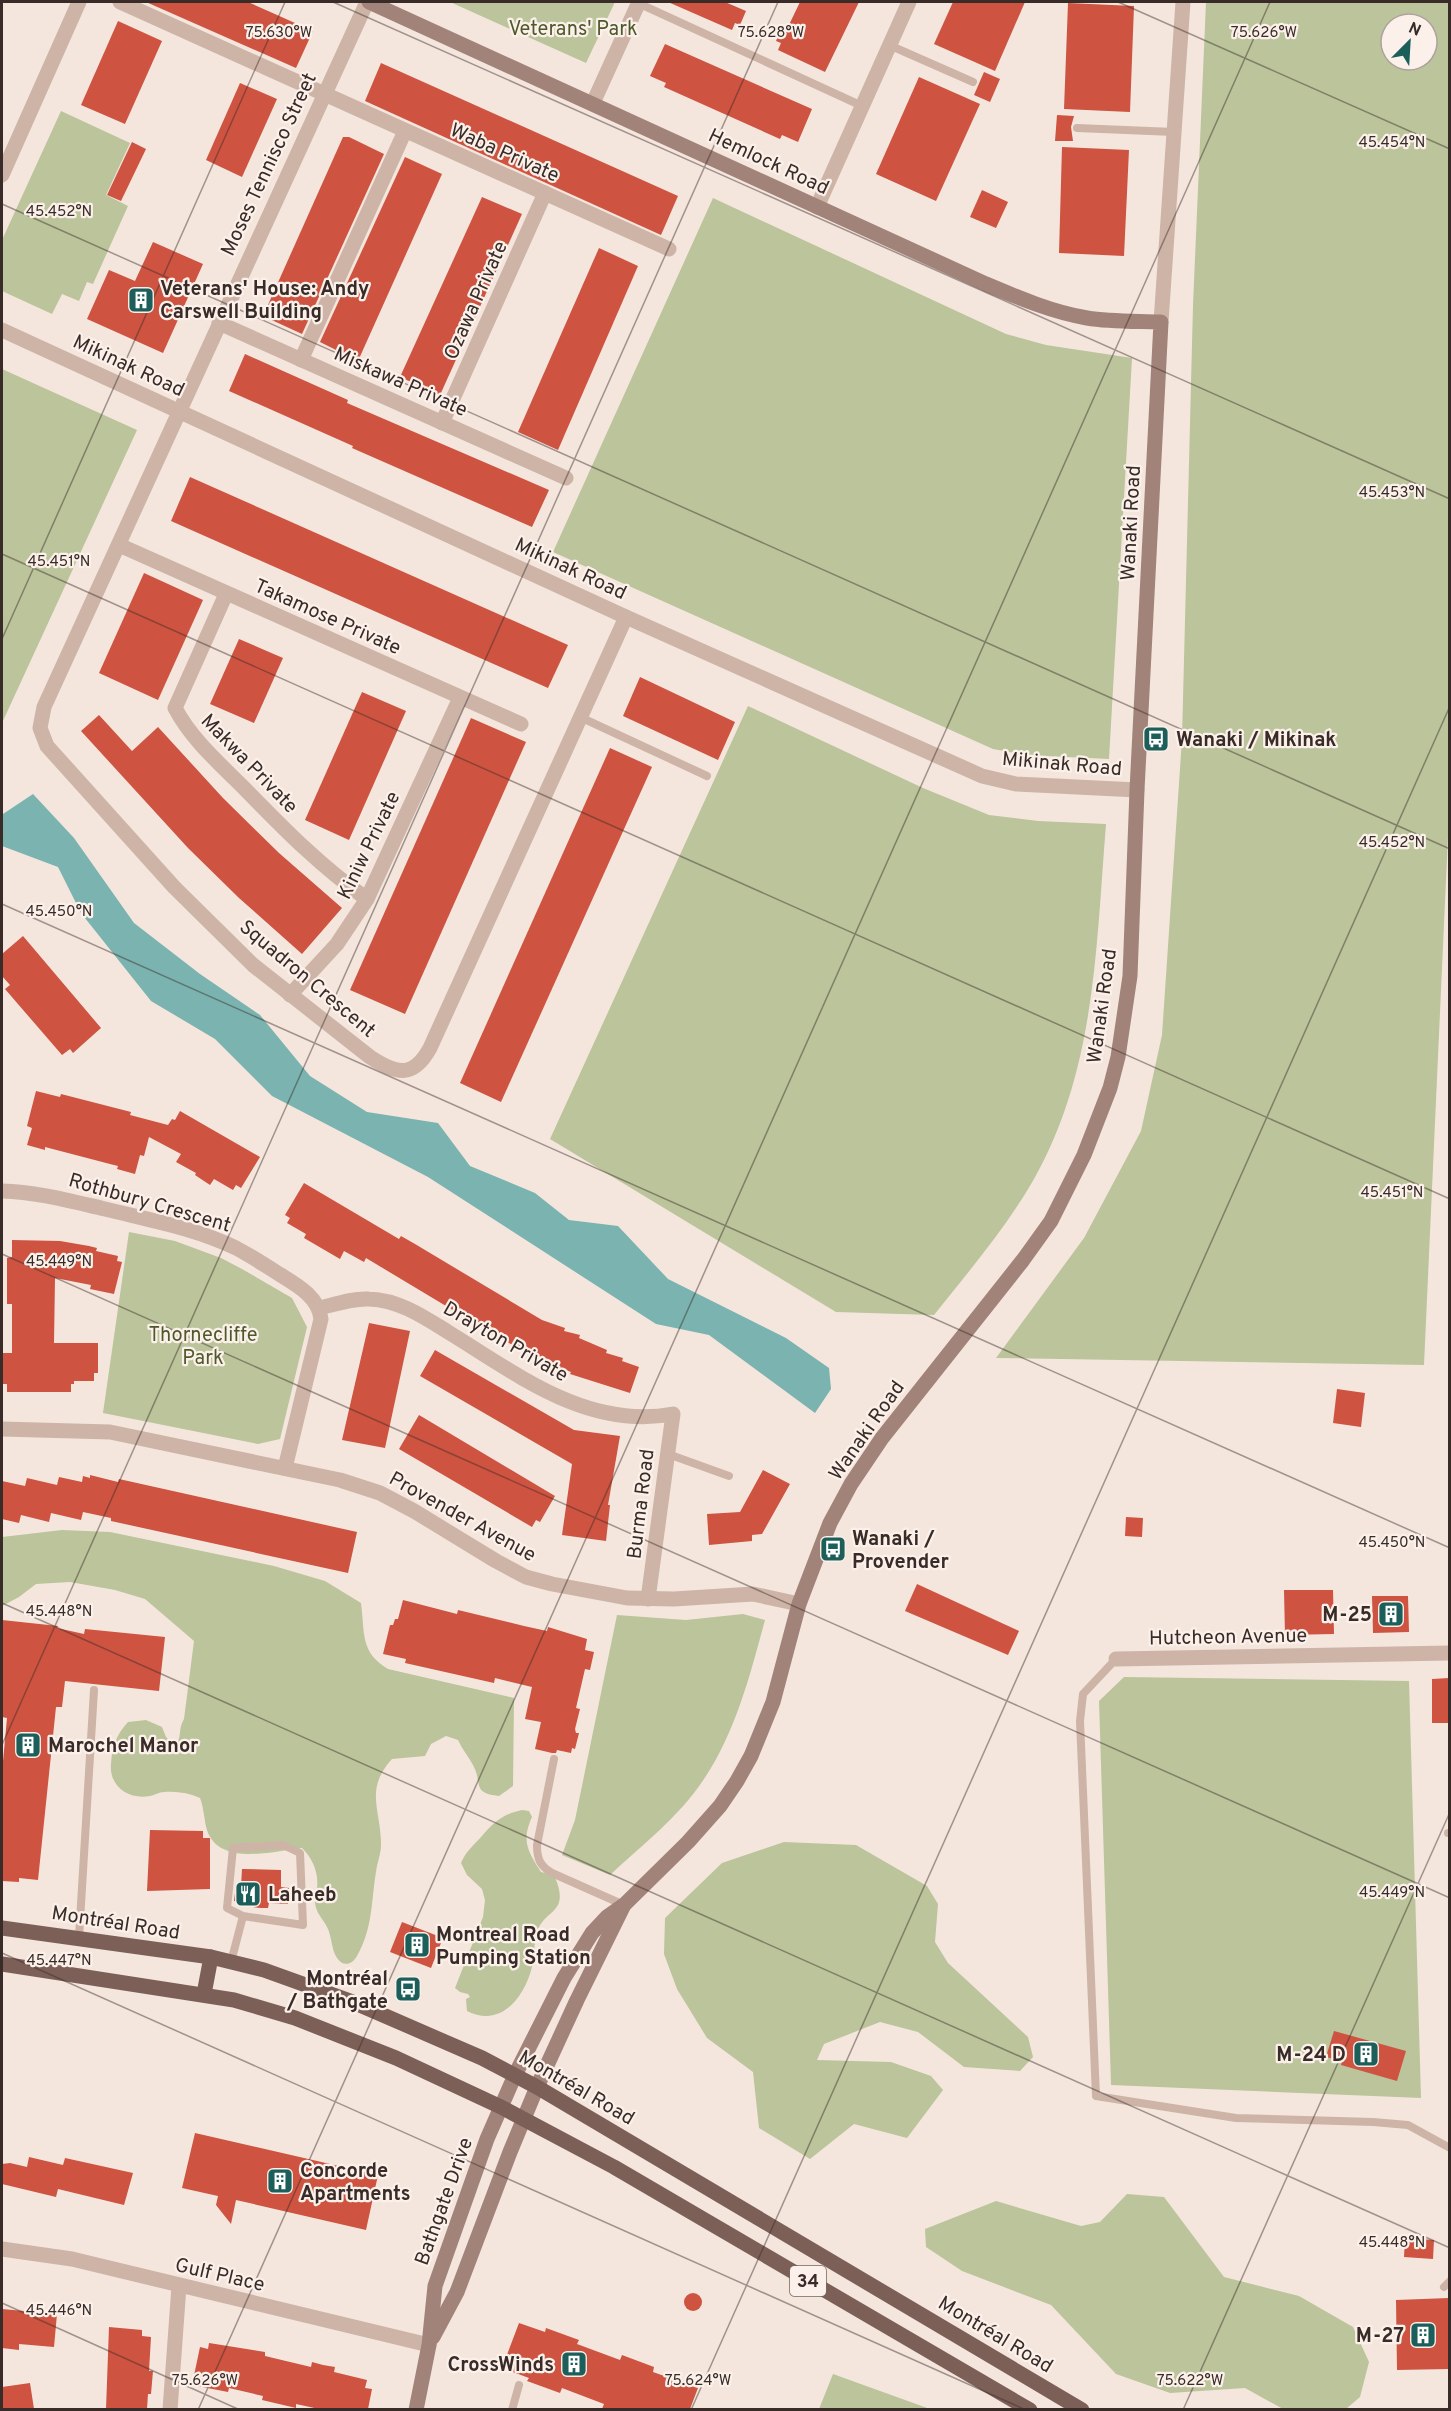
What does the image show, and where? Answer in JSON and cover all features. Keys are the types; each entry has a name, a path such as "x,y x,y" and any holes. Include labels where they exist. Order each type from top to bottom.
{"main road":[{"name":"Montréal Road","path":"2,1928 78,1937 231,1962 296,1980 346,1999 482,2058 537,2087 1082,2409"},
{"path":"204,1995 211,1957"},
{"name":"34","path":"2,1964 204,1995 266,2010 327,2029 396,2058 524,2118 614,2167 1030,2409"}],"street":[{"path":"2,175 79,2"},
{"name":"Waba Private","path":"120,2 669,249"},
{"name":"Moses Tennisco Street","path":"180,412 323,94 368,2"},
{"name":"Hemlock Road","path":"368,2 1027,301 1089,318 1161,322"},
{"path":"593,103 639,2"},
{"path":"817,207 909,2"},
{"name":"Wanaki Road","path":"515,2075 574,1959 607,1917 624,1905 704,1825 737,1781 751,1756 773,1702 799,1604 830,1523 856,1476 882,1438 1036,1244 1064,1197 1084,1155 1110,1088 1123,1029 1130,976 1137,790 1161,322 1182,2"},
{"path":"301,360 405,131"},
{"name":"Ozawa Private","path":"442,423 545,193"},
{"name":"Miskawa Private","path":"219,323 566,478"},
{"name":"Mikinak Road","path":"2,330 626,617 990,779 1016,784 1137,790"},
{"name":"Squadron Crescent","path":"180,412 44,707 40,723 42,737 63,765 174,887 253,965 386,1067 408,1071 418,1066 430,1048 626,617"},
{"name":"Takamose Private","path":"119,545 521,724"},
{"name":"Makwa Private","path":"226,594 175,708 184,725 198,742 291,837 328,870 367,898"},
{"name":"Kiniw Private","path":"290,995 337,944 367,898 460,698"},
{"name":"Rothbury Crescent","path":"2,1191 41,1194 163,1223 208,1237 236,1248 289,1280 307,1293 320,1308"},
{"name":"Drayton Private","path":"320,1308 353,1300 369,1299 387,1302 419,1314 543,1390 566,1401 618,1417 654,1418 673,1414"},
{"path":"285,1468 318,1334 320,1308"},
{"name":"Burma Road","path":"648,1599 673,1414"},
{"name":"Provender Avenue","path":"2,1429 110,1432 340,1480 380,1493 526,1576 627,1598 753,1594 799,1604"},
{"name":"Hutcheon Avenue","path":"1116,1659 1449,1653"},
{"name":"Wanaki Road","path":"537,2087 580,1992 624,1905"},
{"name":"Bathgate Drive","path":"416,2409 429,2345 435,2286 487,2139 515,2075"},
{"name":"Bathgate Drive","path":"429,2345 457,2292 537,2087"},
{"name":"Gulf Place","path":"2,2249 72,2259 429,2345"},
{"path":"170,2409 179,2286"}],"lane":[{"path":"639,2 862,106"},
{"path":"889,45 973,82"},
{"path":"1077,128 1174,132"},
{"path":"580,717 707,776"},
{"path":"668,1454 729,1476"},
{"path":"1116,1659 1083,1694 1080,1721 1096,2096 1236,2118 1408,2125 1449,2148"},
{"path":"78,1937 94,1690"},
{"path":"554,1759 537,1845 537,1858 542,1867 552,1873 624,1905"},
{"path":"283,1845 300,1853 303,1925 243,1916 227,1908 233,1848 283,1845"},
{"path":"231,1962 243,1916"},
{"path":"512,2409 519,2385"}],"green space":[{"name":"Veterans' Park","path":"450,2 615,2 586,63"},
{"path":"1206,2 1449,2 1450,792 1424,1365 996,1358 1084,1238 1141,1131 1162,1035 1182,739 1193,305"},
{"path":"61,111 130,143 106,195 128,206 93,284 87,282 79,301 62,294 52,314 2,291 2,240"},
{"path":"713,198 1006,334 1046,345 1132,358 1109,759 1026,755 993,749 553,552"},
{"path":"2,369 137,430 2,723"},
{"path":"748,706 923,788 989,815 1038,821 1106,824 1090,1006 1070,1094 1054,1137 1023,1197 987,1249 934,1315 836,1312 550,1139"},
{"name":"Thornecliffe Park","path":"129,1232 175,1241 221,1258 292,1298 307,1327 280,1439 258,1444 103,1413"},
{"path":"62,1530 110,1532 274,1566 325,1581 361,1603 368,1649 379,1663 388,1669 514,1698 513,1786 499,1796 490,1795 481,1790 476,1771 458,1740 446,1736 431,1744 425,1756 392,1759 383,1770 376,1790 381,1845 371,1915 362,1946 353,1961 347,1964 342,1963 335,1954 329,1931 316,1907 316,1872 302,1848 249,1854 223,1849 213,1842 207,1830 200,1798 174,1792 134,1796 117,1785 111,1772 114,1746 128,1722 146,1720 162,1727 166,1737 172,1743 178,1742 184,1719 194,1641 145,1599 115,1590 70,1582 36,1584 2,1606 2,1537"},
{"path":"743,1614 765,1620 748,1682 725,1742 694,1793 660,1830 610,1875 562,1855 575,1820 617,1615 686,1620"},
{"path":"1124,1677 1409,1681 1421,2098 1111,2085 1099,1701"},
{"path":"522,1810 529,1811 532,1817 527,1833 530,1852 541,1872 554,1875 560,1898 558,1905 544,1920 536,1935 532,1967 517,1999 500,2013 490,2016 479,2015 467,2011 466,1999 470,1997 455,1988 483,1917 485,1900 482,1889 467,1875 461,1863 470,1848 495,1823 504,1816"},
{"path":"784,1842 856,1845 927,1886 938,1904 935,1942 948,1963 1028,2037 1033,2057 1020,2071 964,2067 918,2032 880,2022 824,2044 817,2060 891,2062 931,2076 943,2090 907,2138 854,2124 810,2159 759,2128 753,2072 707,2038 677,1989 664,1954 665,1918 722,1863"},
{"path":"1127,2194 1164,2197 1224,2277 1299,2296 1353,2327 1369,2362 1360,2397 1346,2409 1283,2409 1245,2388 1170,2393 1116,2374 1051,2305 962,2271 926,2247 925,2229 996,2201 1081,2226 1100,2222"},
{"path":"833,2374 930,2409 819,2409"}],"water":[{"path":"33,794 74,838 134,923 200,974 260,1015 310,1076 367,1112 438,1123 470,1166 535,1193 569,1220 618,1226 668,1279 786,1338 829,1368 831,1389 815,1413 709,1335 656,1324 428,1177 272,1096 215,1039 151,1001 81,913 58,867 2,846 3,814"}],"building":[{"path":"146,2 248,2 313,31 296,68"},
{"path":"668,2 725,2 746,11 740,25 735,23 732,30"},
{"path":"800,2 859,2 825,72 778,50 781,43 776,41 782,27 787,29"},
{"path":"953,2 1025,2 995,71 934,44"},
{"path":"1068,3 1134,6 1130,112 1064,109"},
{"path":"118,21 162,41 125,124 81,105"},
{"path":"665,44 812,109 798,142 782,135 780,139 664,87 666,83 650,76"},
{"path":"381,63 678,196 661,235 365,101"},
{"path":"984,72 1000,79 990,102 974,95"},
{"path":"919,77 980,104 936,201 876,174"},
{"path":"240,83 277,99 242,177 206,160"},
{"path":"1057,115 1074,116 1071,127 1073,141 1055,141"},
{"path":"343,137 349,137 384,154 302,334 263,316"},
{"path":"132,142 146,149 121,201 107,195"},
{"path":"1062,147 1129,150 1124,256 1059,253"},
{"path":"405,157 442,174 358,361 320,342"},
{"path":"982,190 1008,202 996,228 970,217"},
{"path":"482,197 522,214 440,395 400,377"},
{"name":"Veterans' House: Andy Carswell Building","path":"153,242 203,264 163,353 87,319 109,270 135,281"},
{"path":"599,248 638,266 558,450 518,432"},
{"path":"245,354 348,400 347,403 549,490 532,527 229,391"},
{"path":"190,477 568,645 548,688 171,521"},
{"path":"144,573 203,600 158,700 99,673"},
{"path":"239,639 283,658 254,723 210,704"},
{"path":"640,677 735,722 718,760 623,716"},
{"path":"362,692 406,711 349,840 305,820"},
{"path":"99,715 132,751 158,727 223,798 279,853 342,908 302,954 239,898 188,848 81,731"},
{"path":"471,718 526,742 405,1014 350,990"},
{"path":"610,748 652,767 501,1102 460,1083"},
{"path":"23,936 101,1028 73,1053 70,1049 62,1055 5,989 10,985 2,976 2,954"},
{"path":"36,1091 60,1097 61,1094 131,1112 130,1115 168,1125 172,1119 175,1120 180,1111 260,1157 241,1188 236,1185 233,1190 214,1179 210,1185 195,1175 196,1173 176,1162 181,1154 149,1137 144,1156 140,1155 135,1174 117,1169 118,1166 45,1147 45,1150 27,1145 32,1128 27,1126"},
{"path":"304,1183 399,1239 401,1236 415,1244 542,1320 565,1328 564,1331 580,1335 579,1338 607,1350 606,1353 623,1358 622,1361 639,1367 630,1393 570,1374 571,1372 552,1365 553,1363 491,1333 366,1258 364,1262 344,1251 340,1259 304,1238 306,1234 287,1223 290,1218 285,1215"},
{"path":"12,1240 60,1241 89,1246 97,1248 96,1251 118,1256 117,1261 122,1262 114,1294 90,1289 91,1285 55,1278 54,1343 98,1343 98,1373 94,1373 94,1381 74,1381 74,1384 71,1384 71,1392 7,1392 7,1384 3,1384 3,1353 12,1353 12,1304 7,1304 7,1258 12,1257"},
{"path":"369,1323 410,1331 385,1448 342,1440"},
{"path":"435,1350 574,1430 620,1436 608,1505 610,1505 606,1541 562,1535 572,1464 420,1376"},
{"path":"1337,1389 1365,1393 1361,1427 1333,1423"},
{"path":"419,1415 555,1496 540,1522 536,1520 532,1527 399,1449"},
{"path":"763,1470 790,1484 762,1534 752,1535 752,1541 709,1545 707,1514 740,1512"},
{"path":"90,1475 118,1482 119,1479 357,1532 348,1573 111,1521 111,1518 83,1512 81,1520 51,1513 49,1522 21,1515 19,1523 2,1519 2,1481 25,1486 27,1478 57,1485 59,1477 82,1482 83,1476 90,1478"},
{"path":"1126,1517 1143,1518 1142,1537 1125,1536"},
{"path":"917,1584 1019,1631 1008,1655 905,1611"},
{"path":"1284,1590 1333,1590 1334,1634 1285,1635"},
{"name":"M-25","path":"1372,1596 1408,1596 1409,1632 1373,1633"},
{"path":"403,1600 457,1614 458,1610 547,1631 548,1627 587,1639 585,1650 594,1652 590,1670 585,1669 576,1708 580,1709 575,1729 576,1733 579,1733 575,1749 572,1748 571,1753 557,1750 556,1753 552,1753 535,1749 541,1722 525,1719 532,1687 495,1678 494,1683 405,1663 406,1659 383,1654 390,1625 398,1619"},
{"name":"Marochel Manor","path":"2,1620 58,1626 57,1628 84,1634 85,1629 165,1637 159,1691 65,1681 62,1707 56,1707 38,1880 19,1878 19,1882 2,1881 2,1772 7,1718 2,1717"},
{"path":"1449,1678 1449,1723 1432,1723 1432,1679"},
{"path":"150,1830 203,1831 203,1838 210,1838 210,1889 147,1891"},
{"path":"242,1869 281,1870 281,1887 289,1888 288,1904 269,1903 268,1908 261,1908 253,1907 253,1902 234,1901 236,1886 241,1886"},
{"name":"Montreal Road Pumping Station","path":"402,1922 443,1938 431,1968 390,1952"},
{"name":"M-24 D","path":"1334,2031 1406,2051 1397,2081 1341,2065 1342,2061 1326,2057"},
{"name":"Concorde Apartments","path":"195,2133 378,2175 366,2230 236,2200 231,2224 216,2205 218,2196 182,2188"},
{"path":"29,2157 63,2165 65,2158 133,2173 124,2205 58,2189 56,2197 2,2184 2,2164 10,2163 27,2167"},
{"path":"1405,2238 1434,2240 1433,2259 1404,2257"},
{"path":"689,2293 697,2293 702,2298 700,2309 689,2311 684,2306 684,2298"},
{"name":"M-27","path":"1449,2298 1449,2369 1397,2370 1396,2300"},
{"path":"2,2309 57,2314 54,2347 19,2344 19,2350 2,2348"},
{"name":"CrossWinds","path":"519,2323 545,2332 546,2328 579,2340 577,2344 620,2360 622,2355 654,2367 653,2372 698,2388 690,2409 602,2409 604,2404 562,2388 560,2393 527,2381 529,2378 502,2368"},
{"path":"109,2327 142,2330 142,2336 151,2337 149,2371 153,2371 147,2409 106,2409"},
{"path":"209,2343 265,2352 265,2356 311,2367 312,2362 335,2367 334,2372 367,2380 365,2388 372,2389 368,2409 319,2409 296,2404 296,2408 262,2400 263,2396 229,2388 228,2392 192,2385 200,2347 208,2349"},
{"path":"30,2383 34,2409 2,2409 2,2387"}],"place":[{"name":"Veterans' House: Andy Carswell Building","path":"141,300"},
{"name":"Wanaki / Mikinak","path":"1156,739"},
{"name":"Wanaki / Provender","path":"833,1549"},
{"name":"M-25","path":"1391,1614"},
{"name":"Marochel Manor","path":"28,1745"},
{"name":"Laheeb","path":"248,1894"},
{"name":"Montreal Road Pumping Station","path":"417,1945"},
{"name":"Montréal / Bathgate","path":"408,1989"},
{"name":"M-24 D","path":"1366,2054"},
{"name":"Concorde Apartments","path":"280,2181"},
{"name":"M-27","path":"1423,2335"},
{"name":"CrossWinds","path":"574,2364"}]}
